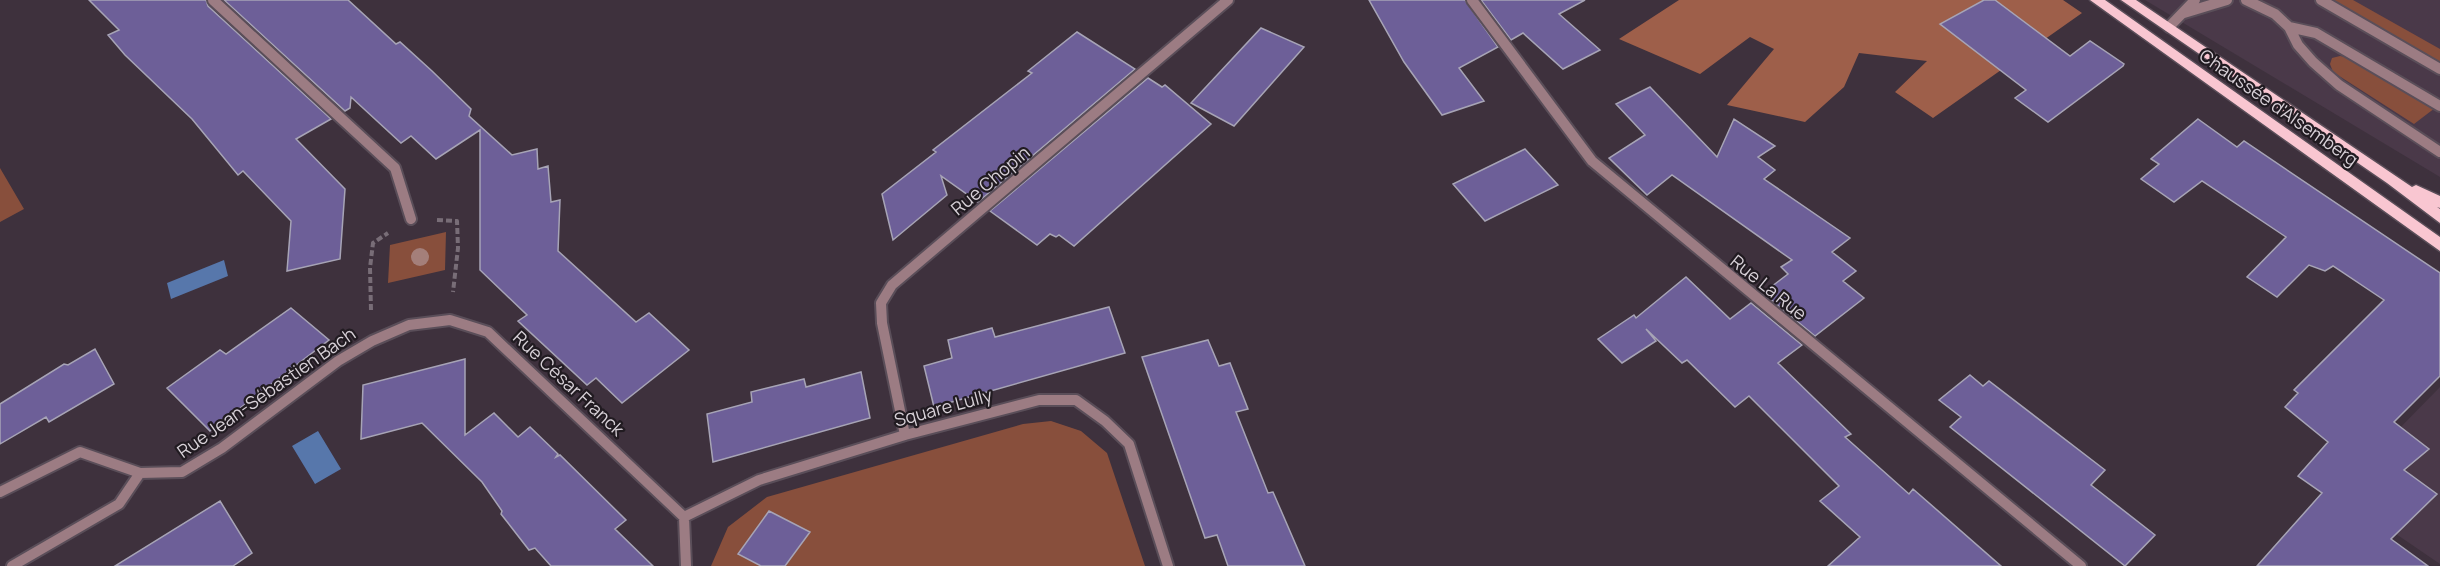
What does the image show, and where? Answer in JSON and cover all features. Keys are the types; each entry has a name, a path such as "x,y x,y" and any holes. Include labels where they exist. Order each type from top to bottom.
{"main road":[{"name":"Chaussée d'Alsemberg","path":"2096,0 2440,245"},
{"name":"Chaussée d'Alsemberg","path":"2127,0 2392,179 2440,217"},
{"path":"2392,179 2440,202"}],"street":[{"path":"213,0 395,168 411,219"},
{"name":"Rue Chopin","path":"904,435 882,323 881,303 892,285 1228,0"},
{"name":"Rue La Rue","path":"1472,0 1592,161 2081,566"},
{"path":"2169,27 2195,0"},
{"path":"2184,13 2227,0"},
{"path":"2246,0 2276,14 2289,27 2305,54 2338,85 2440,152"},
{"path":"2320,0 2440,69"},
{"path":"2289,27 2316,33 2440,106"},
{"name":"Rue César Franck","path":"409,325 450,320 488,332 684,517"},
{"name":"Rue Jean-Sébastien Bach","path":"0,492 80,452 140,472 182,472 222,448 338,361 372,341 409,325"},
{"name":"Square Lully","path":"684,517 759,480 904,435 1039,399 1076,400 1105,421 1130,444 1168,566"},
{"path":"12,566 119,504 140,472"},
{"path":"684,517 686,566"}],"path":[{"path":"372,341 370,268 373,243 411,219 457,221 458,248 450,320"}],"shaded area":[{"path":"1679,0 2063,0 2082,13 1933,118 1895,92 1927,61 1859,53 1844,87 1805,122 1727,105 1774,49 1750,37 1700,74 1619,39"},
{"path":"2145,0 2440,0 2440,177"},
{"path":"2326,0 2353,0 2440,49 2440,66"},
{"path":"2340,56 2353,58 2435,108 2414,124 2333,72 2330,64 2332,58"},
{"path":"0,168 24,209 0,222"},
{"path":"446,232 445,270 388,283 390,245"},
{"path":"2440,387 2440,564 2336,493"},
{"path":"1051,421 1081,431 1107,453 1145,566 711,566 728,527 767,497 1023,424"}],"water":[{"path":"224,260 228,276 171,299 167,283"},
{"path":"318,431 341,469 315,484 292,446"}],"building":[{"path":"89,0 206,0 208,6 331,119 296,139 345,189 340,259 287,271 291,221 243,171 238,175 192,119 125,55 108,35 119,30"},
{"path":"224,0 348,0 396,44 400,42 432,71 471,109 469,116 512,155 537,149 538,169 548,166 551,202 560,200 558,251 636,322 649,313 689,350 622,403 596,378 587,385 518,321 527,315 480,270 480,130 436,159 411,136 401,143 351,97 350,108 345,111"},
{"path":"1369,0 1465,0 1498,47 1459,68 1484,101 1442,115 1404,62"},
{"path":"1481,0 1585,0 1559,14 1600,50 1563,69 1523,33 1511,40"},
{"path":"1984,0 1995,0 2070,56 2090,41 2124,64 2048,122 2015,98 2026,90 1940,24"},
{"path":"1261,28 1304,47 1234,126 1191,103"},
{"path":"1077,32 1135,69 978,202 941,176 947,195 893,240 882,194 936,152 933,150 1032,73 1028,71"},
{"path":"1148,78 1162,87 1165,85 1211,124 1074,246 1059,235 1056,237 1050,234 1037,245 990,211"},
{"path":"1650,87 1717,157 1734,119 1775,146 1758,157 1775,170 1764,179 1850,238 1832,252 1856,271 1843,281 1864,298 1815,336 1763,293 1788,274 1781,267 1792,260 1672,175 1647,195 1609,158 1645,135 1616,104"},
{"path":"2198,119 2237,147 2244,141 2440,273 2440,376 2394,422 2429,449 2404,470 2437,494 2391,539 2428,566 2257,566 2322,493 2298,476 2328,442 2285,407 2298,393 2294,390 2384,300 2333,266 2325,271 2309,265 2277,297 2247,277 2286,237 2202,181 2174,202 2141,179 2159,164 2151,159"},
{"path":"1525,149 1558,185 1485,221 1453,184"},
{"path":"1686,277 1730,319 1751,303 1802,345 1778,363 1851,434 1845,437 1909,494 1913,489 2001,566 1828,566 1860,537 1820,501 1839,486 1749,396 1735,407 1687,360 1682,363 1646,329 1656,341 1622,363 1598,339 1634,315 1636,318"},
{"path":"1109,307 1125,353 934,407 924,366 952,358 948,340 992,328 995,337"},
{"path":"291,308 329,340 210,431 167,388 220,350 226,354"},
{"path":"1208,340 1219,366 1230,363 1248,409 1236,412 1268,493 1273,492 1305,566 1228,566 1217,535 1205,538 1142,357"},
{"path":"95,349 114,384 49,422 46,417 0,444 0,404 64,364 68,365"},
{"path":"465,359 465,435 494,413 518,437 530,427 558,454 556,457 560,455 626,520 615,529 653,566 551,566 535,548 529,550 501,514 502,511 482,482 422,423 361,439 363,385"},
{"path":"861,372 870,418 713,462 707,414 752,402 751,392 804,379 806,387"},
{"path":"1970,375 1983,386 1989,381 2105,470 2091,485 2155,535 2125,566 1950,427 1961,417 1939,400"},
{"path":"220,501 252,553 233,566 115,566"},
{"path":"769,511 810,532 785,566 761,566 738,554"}]}
